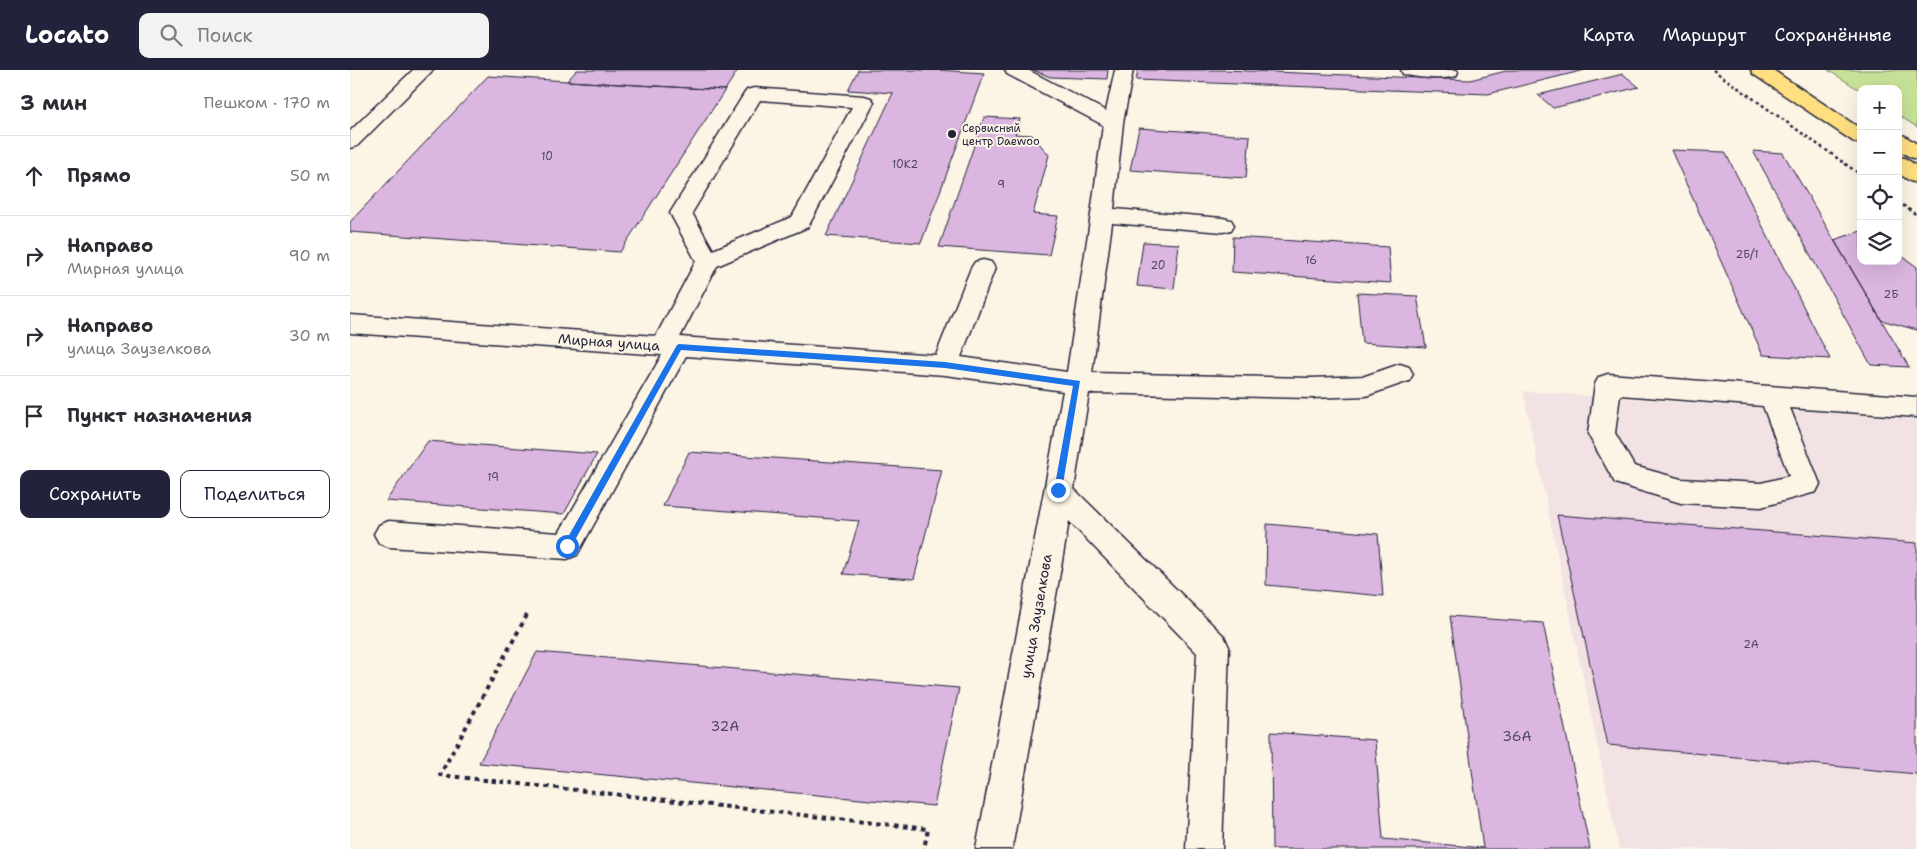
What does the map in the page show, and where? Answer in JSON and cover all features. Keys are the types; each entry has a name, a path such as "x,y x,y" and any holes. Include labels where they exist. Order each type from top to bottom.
{"main road":[{"path":"1760,70 1857,135"},
{"path":"1792,70 1830,95"},
{"path":"1902,143 1917,153"},
{"path":"1902,166 1917,176"}],"street":[{"path":"350,142 424,70"},
{"path":"1014,70 1113,123"},
{"name":"улица Заузелкова","path":"994,849 1077,383 1103,215 1113,123 1124,70"},
{"path":"1410,70 1449,72"},
{"path":"389,534 567,546 671,346 708,261 800,222 864,102 754,94 681,213 708,261"},
{"path":"1103,215 1224,225"},
{"path":"945,365 983,268"},
{"name":"Мирная улица","path":"350,324 945,365 1077,383 1311,388 1366,386 1400,374"},
{"path":"1773,398 1806,484 1760,496 1681,491 1626,475 1601,434 1608,384 1773,398 1917,407"},
{"path":"1058,490 1213,647 1204,849"}],"path":[{"path":"1713,70 1857,172"},
{"path":"1902,205 1917,215"},
{"path":"527,615 440,775 928,829 924,849"}],"shaded area":[{"path":"1523,391 1917,419 1917,849 1619,849"}],"green space":[{"path":"1828,70 1917,70 1917,127 1902,118 1902,85 1857,85 1857,88"}],"building":[{"path":"577,70 738,70 725,90 567,81"},
{"path":"858,70 937,70 984,73 921,243 826,236 893,93 848,90"},
{"path":"1033,70 1108,70 1107,79 1050,77"},
{"path":"1138,70 1225,70 1470,80 1510,70 1585,70 1488,94 1136,80"},
{"path":"1623,74 1639,87 1553,108 1538,95"},
{"path":"488,76 725,90 620,252 350,232 350,222"},
{"path":"984,117 1020,119 1015,134 1032,135 1049,155 1033,214 1058,216 1049,255 939,247"},
{"path":"1139,128 1250,136 1246,178 1130,170"},
{"path":"1671,150 1725,152 1830,359 1763,355"},
{"path":"1753,151 1783,153 1909,367 1871,365"},
{"path":"1857,232 1857,265 1902,265 1902,256 1917,267 1917,330 1881,320 1834,240"},
{"path":"1233,237 1388,247 1391,283 1232,272"},
{"path":"1143,242 1179,244 1174,289 1137,286"},
{"path":"1357,293 1417,296 1426,347 1362,343"},
{"path":"428,441 597,454 564,514 386,501"},
{"path":"689,452 942,470 914,579 843,574 859,521 663,506"},
{"path":"1557,515 1917,543 1917,774 1608,745"},
{"path":"1267,524 1378,534 1383,596 1266,585"},
{"path":"1450,616 1543,623 1590,849 1272,849 1271,732 1375,740 1383,839 1483,848"},
{"path":"537,652 959,688 934,806 479,763"}],"place":[{"name":"Сервисный центр Daewoo","path":"952,134"}],"route":[{"path":"567,546 679,347 945,365 1077,383 1058,490"}]}
